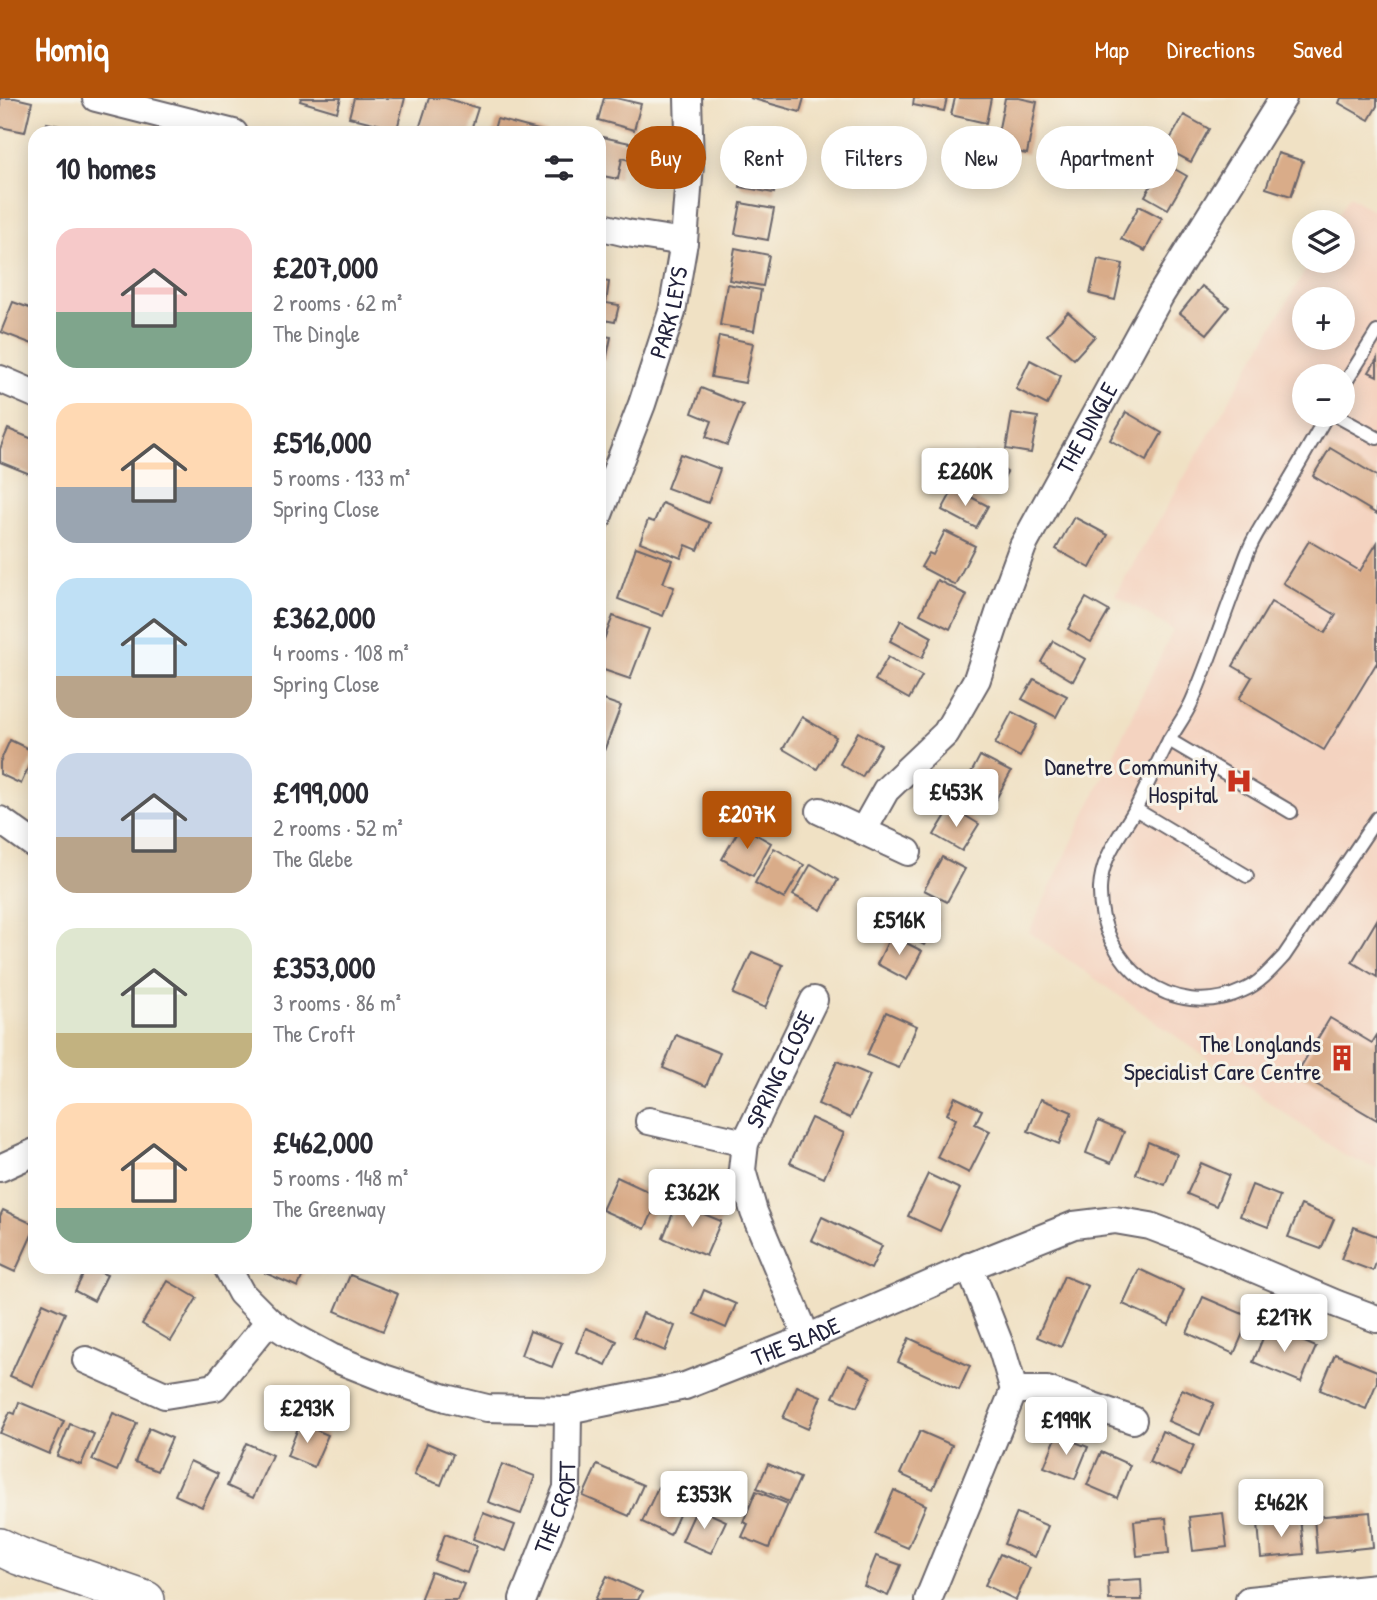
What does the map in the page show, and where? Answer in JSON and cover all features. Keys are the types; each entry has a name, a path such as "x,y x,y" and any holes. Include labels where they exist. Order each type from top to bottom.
{"street":[{"path":"96,98 206,126"},
{"name":"PARK LEYS","path":"606,496 642,404 672,312 684,242 690,164 688,98"},
{"name":"THE DINGLE","path":"863,831 886,790 946,733 977,679 1023,546 1160,296 1283,98"},
{"path":"606,228 684,242"},
{"path":"0,380 28,391"},
{"path":"820,811 908,852"},
{"path":"0,820 28,840"},
{"name":"SPRING CLOSE","path":"807,1338 754,1212 742,1170 745,1143 814,1000"},
{"path":"649,1121 745,1143"},
{"path":"0,1168 28,1155"},
{"name":"THE SLADE","path":"230,1274 241,1293 269,1321 331,1357 384,1378 487,1408 568,1410 685,1386 807,1338 969,1266 1074,1225 1115,1220 1150,1226 1169,1233 1377,1319"},
{"path":"928,1600 1014,1390 1002,1350 969,1266"},
{"path":"86,1360 165,1395 215,1387 269,1321"},
{"path":"1014,1390 1047,1390 1133,1420"},
{"name":"THE CROFT","path":"523,1600 567,1488 568,1410"},
{"path":"0,1547 146,1600"},
{"path":"1249,1600 1377,1587"}],"lane":[{"path":"1355,367 1377,332"},
{"path":"1355,426 1377,438"},
{"path":"1321,427 1250,547 1192,703 1169,740 1135,809 1106,859 1100,887 1102,915 1110,941 1127,965 1150,985 1186,1000 1225,997 1245,990 1267,974 1284,956 1377,818"},
{"path":"1169,740 1290,812"},
{"path":"1135,809 1247,876"}],"shaded area":[{"name":"Danetre Community Hospital","path":"1349,196 1377,213 1377,1169 1345,1156 1029,932 1173,630 1115,595 1292,293 1292,350 1355,350 1355,287 1296,287 1304,273 1355,273 1355,210 1341,210"}],"building":[{"path":"0,98 32,102 25,132 0,127"},
{"path":"301,98 341,98 337,112 300,101"},
{"path":"354,98 405,98 398,126 385,126 349,117"},
{"path":"429,98 445,98 478,108 472,126 420,126"},
{"path":"604,98 641,104 635,126 626,128 598,120"},
{"path":"750,98 804,98 800,112"},
{"path":"914,98 947,98 944,111 913,105"},
{"path":"955,98 991,98 986,123 951,115"},
{"path":"1005,98 1037,102 1027,154 1022,153 1022,126 999,126"},
{"path":"1341,98 1377,98 1377,106 1369,120 1339,103"},
{"path":"1184,115 1209,129 1191,162 1178,155 1178,126"},
{"path":"497,119 523,126 495,126"},
{"path":"606,138 626,142 626,159 622,158 618,179 606,177"},
{"path":"1278,153 1303,161 1291,196 1266,188"},
{"path":"1178,171 1187,176 1168,209 1145,196 1149,189 1178,189"},
{"path":"751,189 775,189 774,193"},
{"path":"741,203 774,209 768,240 735,234"},
{"path":"1139,206 1162,218 1145,251 1121,239"},
{"path":"735,248 769,255 763,286 729,280"},
{"path":"1098,259 1123,264 1115,300 1090,294"},
{"path":"606,281 609,282 606,303"},
{"path":"727,284 761,290 754,331 720,325"},
{"path":"1202,286 1229,307 1207,334 1180,313"},
{"path":"13,302 28,307 28,342 1,332"},
{"path":"606,303 619,305 615,322 606,320"},
{"path":"1068,312 1095,336 1074,359 1047,335"},
{"path":"606,336 611,337 606,361"},
{"path":"719,336 753,343 745,383 711,377"},
{"path":"1377,359 1377,376 1369,372"},
{"path":"1030,360 1061,376 1047,405 1016,389"},
{"path":"701,388 743,405 727,445 706,437 712,421 692,413"},
{"path":"1126,412 1162,433 1146,461 1110,440"},
{"path":"1012,413 1038,417 1031,453 1006,449"},
{"path":"8,429 28,437 28,473 0,462 0,449"},
{"path":"1330,448 1377,476 1377,514 1313,476"},
{"path":"975,453 1007,472 996,492 963,474"},
{"path":"680,454 720,469 708,503 667,488"},
{"path":"954,488 988,506 976,528 942,510"},
{"path":"662,503 710,523 698,550 686,545 681,558 640,542 648,520 654,522"},
{"path":"1074,517 1108,535 1090,568 1056,549"},
{"path":"945,531 975,546 955,585 921,567 929,553 933,555"},
{"path":"1309,541 1360,571 1377,543 1377,665 1324,750 1239,699 1252,677 1233,666 1271,602 1325,633 1336,615 1283,583"},
{"path":"636,547 672,560 663,583 674,587 663,616 618,599"},
{"path":"937,580 967,595 950,629 920,614"},
{"path":"1086,598 1109,611 1091,642 1068,629"},
{"path":"613,616 649,629 630,679 606,671 606,634"},
{"path":"901,620 932,637 922,658 890,641"},
{"path":"1053,641 1085,659 1073,681 1041,662"},
{"path":"888,657 922,676 909,699 875,680"},
{"path":"1034,679 1067,696 1056,717 1022,699"},
{"path":"606,701 621,706 606,745"},
{"path":"1012,712 1037,725 1020,757 995,744"},
{"path":"802,717 836,737 817,769 783,749"},
{"path":"858,732 881,745 862,777 840,764"},
{"path":"10,740 28,749 28,768 21,784 0,774 0,762"},
{"path":"980,756 1011,772 990,810 960,794"},
{"path":"951,807 979,824 962,851 934,835"},
{"path":"741,826 771,843 753,876 722,859"},
{"path":"774,848 804,865 784,899 755,883"},
{"path":"942,857 965,869 947,902 924,890"},
{"path":"811,864 838,880 821,910 793,895"},
{"path":"910,902 939,918 924,945 895,929"},
{"path":"1377,920 1377,977 1352,962"},
{"path":"891,935 922,951 907,980 877,964"},
{"path":"752,952 783,965 765,1008 733,994"},
{"path":"886,1012 917,1026 899,1068 867,1055"},
{"name":"The Longlands Specialist Care Centre","path":"1330,1018 1372,1043 1377,1035 1377,1120 1297,1073"},
{"path":"676,1035 720,1053 706,1086 663,1068"},
{"path":"837,1061 870,1075 850,1118 818,1104"},
{"path":"955,1097 982,1110 975,1124 990,1131 969,1173 937,1157 956,1119 947,1114"},
{"path":"1041,1099 1072,1112 1059,1144 1028,1131"},
{"path":"811,1118 844,1133 824,1178 790,1163"},
{"path":"1098,1121 1124,1132 1111,1163 1086,1153"},
{"path":"1148,1142 1177,1154 1165,1185 1136,1174"},
{"path":"1201,1163 1229,1175 1216,1206 1187,1194"},
{"path":"928,1174 960,1189 940,1231 908,1216"},
{"path":"617,1177 660,1197 645,1229 606,1212 606,1201"},
{"path":"1252,1185 1280,1196 1268,1227 1240,1216"},
{"path":"677,1203 721,1221 706,1256 663,1238"},
{"path":"1301,1205 1334,1219 1321,1249 1288,1237"},
{"path":"3,1210 28,1222 28,1243 15,1272 0,1265 0,1216"},
{"path":"822,1217 882,1246 871,1269 811,1240"},
{"path":"1354,1227 1377,1236 1377,1260 1373,1271 1341,1259"},
{"path":"1139,1269 1184,1290 1169,1325 1123,1304"},
{"path":"84,1274 107,1275 94,1301 75,1291"},
{"path":"267,1274 303,1274 298,1287"},
{"path":"350,1275 398,1294 383,1331 335,1311"},
{"path":"1064,1276 1088,1286 1061,1347 1037,1337"},
{"path":"168,1281 197,1298 171,1341 142,1324"},
{"path":"704,1290 736,1304 726,1328 694,1314"},
{"path":"1203,1297 1250,1317 1234,1354 1187,1333"},
{"path":"43,1303 65,1313 33,1386 10,1376"},
{"path":"643,1313 675,1326 665,1351 633,1337"},
{"path":"1268,1326 1316,1347 1301,1382 1253,1362"},
{"path":"586,1328 617,1341 606,1365 576,1352"},
{"path":"530,1331 562,1343 552,1367 521,1355"},
{"path":"909,1338 970,1366 959,1390 898,1362"},
{"path":"1335,1354 1377,1371 1377,1382 1366,1409 1320,1390"},
{"path":"848,1365 871,1377 857,1407 833,1397"},
{"path":"797,1386 821,1396 808,1429 783,1418"},
{"path":"1182,1389 1214,1403 1200,1435 1168,1421"},
{"path":"19,1402 64,1421 49,1454 0,1433 10,1412 15,1414"},
{"path":"113,1413 137,1423 117,1471 92,1460"},
{"path":"300,1423 328,1435 314,1467 287,1456"},
{"path":"70,1424 94,1434 81,1465 57,1456"},
{"path":"149,1428 172,1438 157,1471 135,1462"},
{"path":"920,1431 952,1445 933,1489 900,1474"},
{"path":"1162,1431 1194,1445 1181,1476 1149,1462"},
{"path":"1057,1435 1088,1447 1075,1479 1044,1467"},
{"path":"246,1443 272,1455 253,1498 227,1486"},
{"path":"427,1443 453,1454 441,1485 414,1475"},
{"path":"1101,1452 1130,1465 1117,1498 1087,1485"},
{"path":"190,1461 218,1474 202,1507 175,1495"},
{"path":"502,1464 535,1476 521,1514 488,1502"},
{"path":"768,1464 800,1478 789,1502 757,1488"},
{"path":"597,1465 643,1485 629,1516 583,1496"},
{"path":"658,1487 686,1499 670,1535 642,1522"},
{"path":"894,1490 926,1505 908,1548 875,1534"},
{"path":"756,1491 788,1504 769,1548 742,1537 748,1524 743,1522"},
{"path":"697,1508 726,1521 711,1553 682,1541"},
{"path":"1370,1512 1373,1547 1317,1553 1314,1517"},
{"path":"483,1513 515,1525 505,1551 473,1539"},
{"path":"1017,1513 1048,1526 1035,1557 1004,1544"},
{"path":"1223,1513 1227,1547 1193,1551 1189,1517"},
{"path":"1166,1518 1169,1553 1137,1556 1134,1521"},
{"path":"1300,1519 1304,1554 1261,1558 1258,1523"},
{"path":"445,1534 477,1546 467,1573 435,1561"},
{"path":"1000,1554 1030,1568 1016,1600 985,1585"},
{"path":"876,1556 901,1565 888,1596 864,1586"},
{"path":"431,1572 464,1584 457,1600 420,1600"},
{"path":"607,1576 642,1592 638,1600 595,1600"},
{"path":"1141,1579 1142,1600 1109,1600 1108,1581"}],"place":[{"name":"Danetre Community Hospital","path":"1239,781"},
{"name":"The Longlands Specialist Care Centre","path":"1342,1058"}]}
